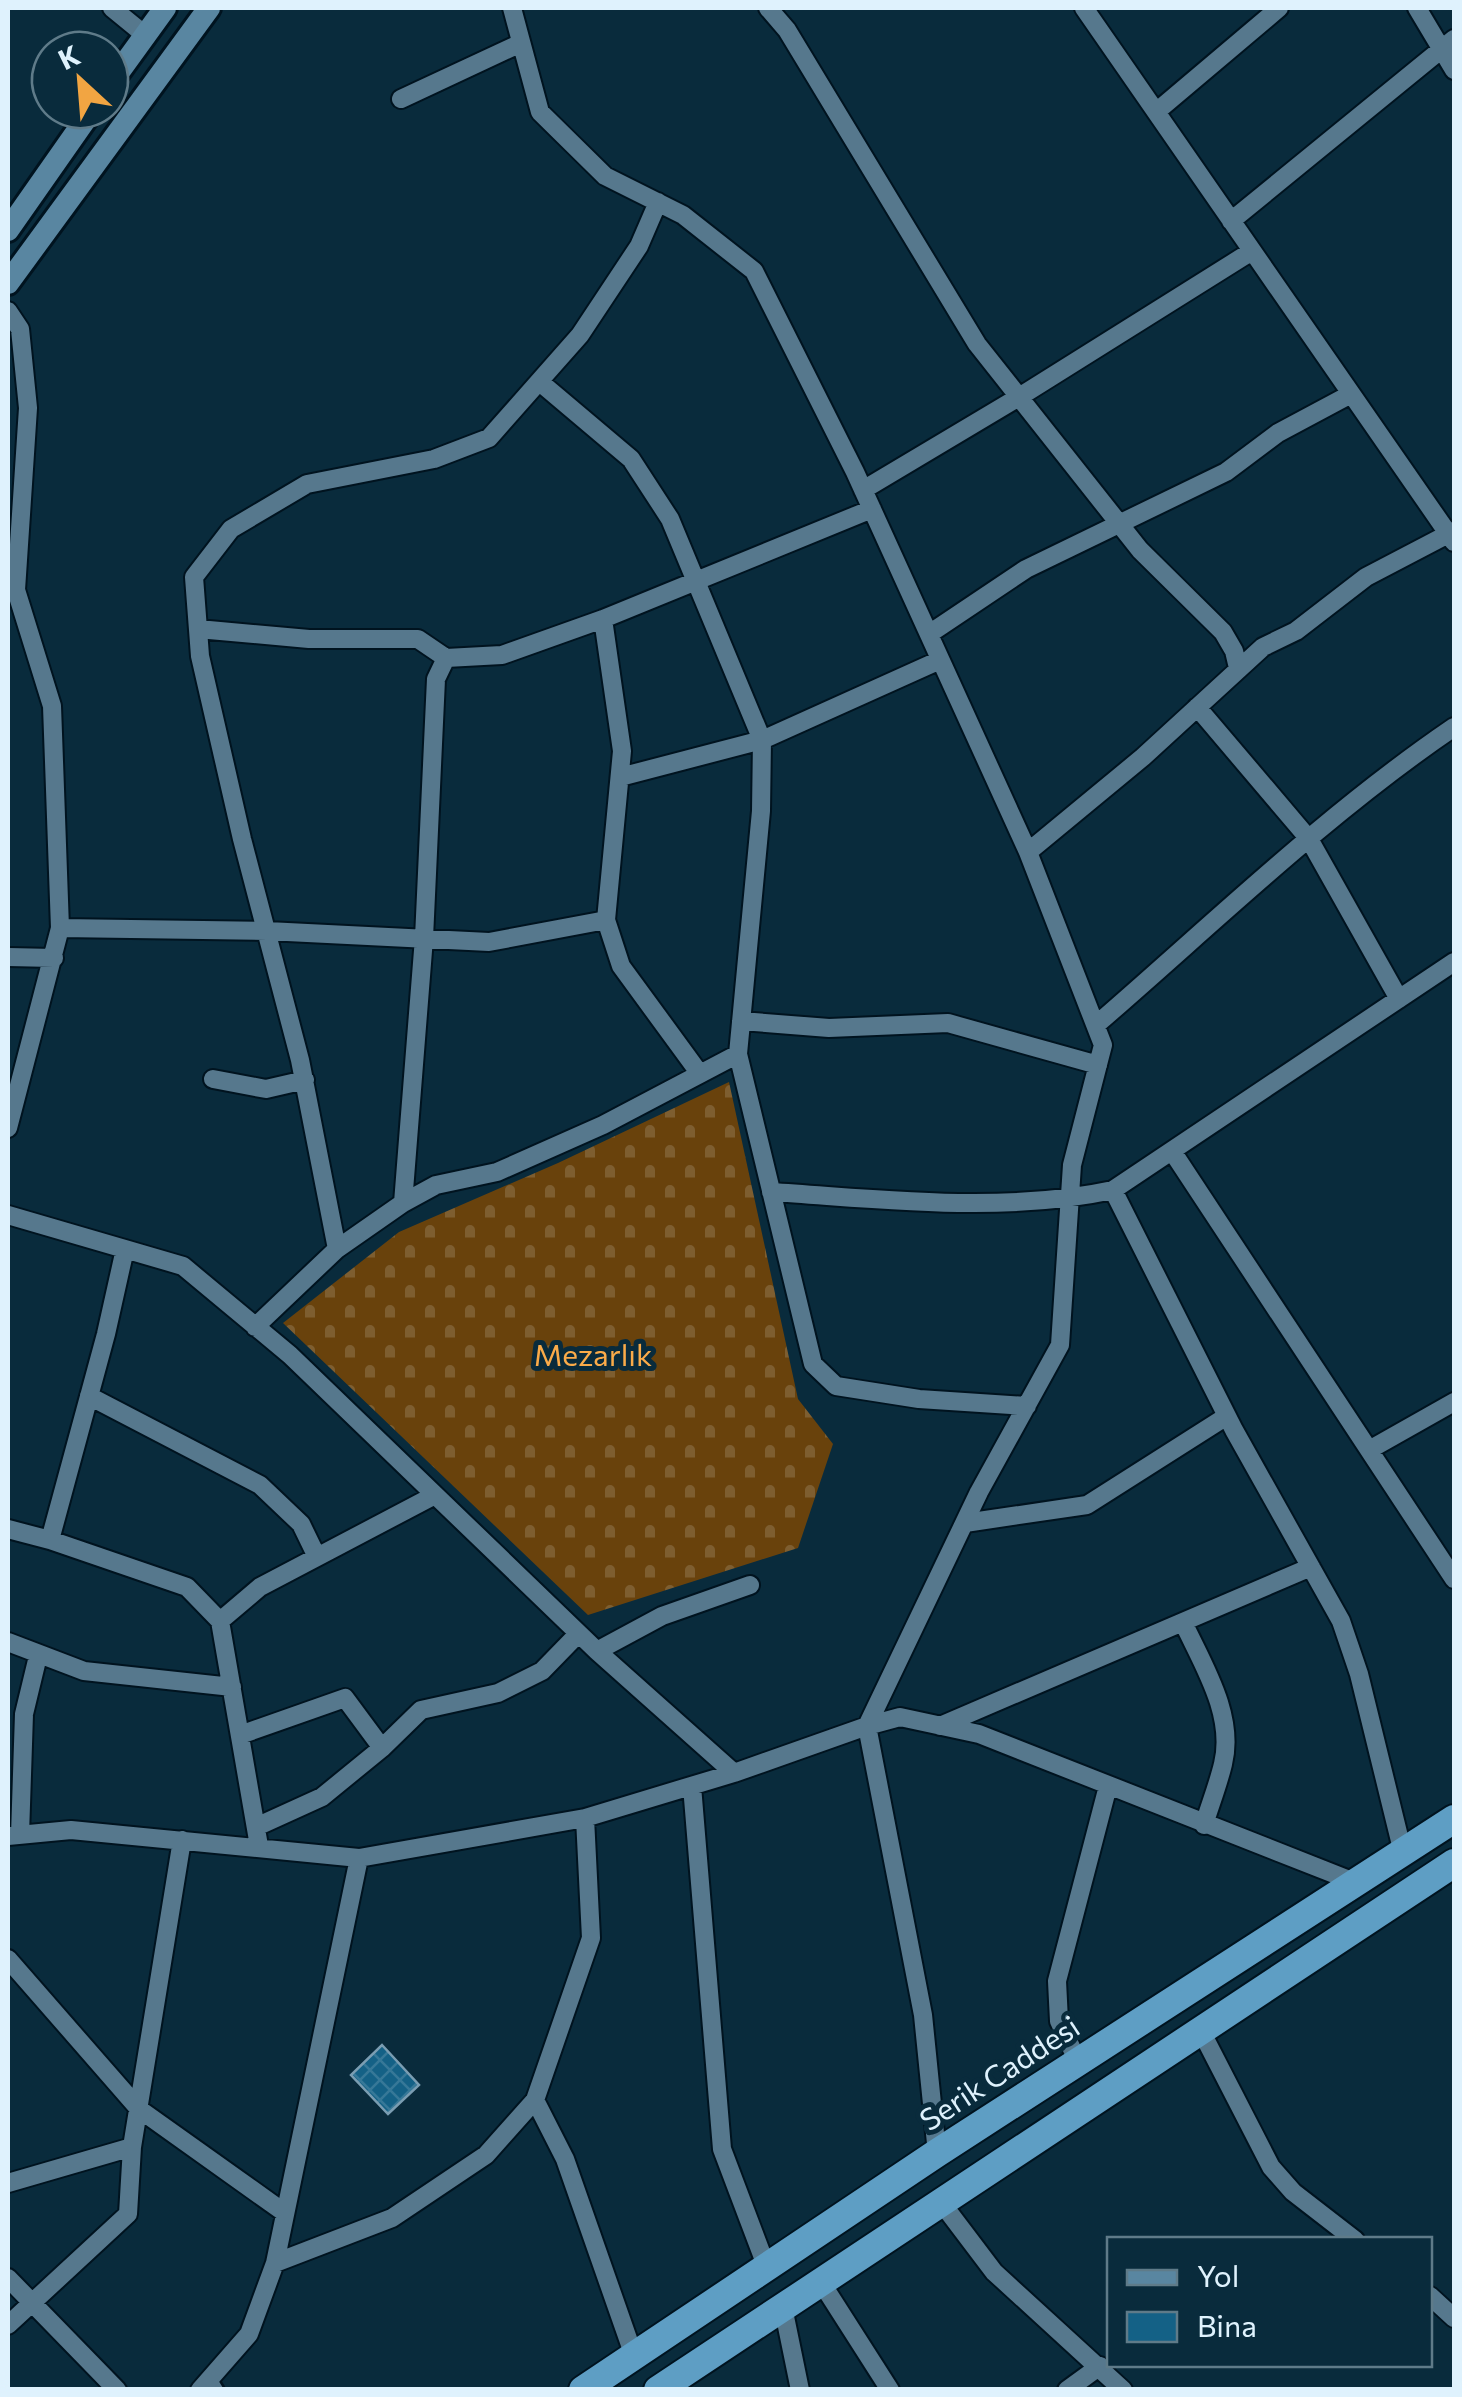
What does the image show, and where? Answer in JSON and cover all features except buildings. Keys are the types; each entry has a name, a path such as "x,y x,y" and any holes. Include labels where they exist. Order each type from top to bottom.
{"highway":[{"name":"Serik Caddesi","path":"583,2390 937,2153 1454,1819"},
{"path":"658,2390 1454,1863"}],"main road":[{"path":"130,56 166,8"},
{"path":"8,283 209,8"},
{"path":"8,230 78,130"}],"street":[{"path":"112,8 145,35"},
{"path":"512,8 540,112 605,176 683,216 754,271 872,509 1028,852 1103,1045 1072,1165 1060,1345 964,1523 867,1726 923,2014 937,2153"},
{"path":"768,8 786,30 977,344 1140,550 1223,632 1238,668"},
{"path":"1028,852 1143,758 1263,648 1296,632 1366,578 1453,536 1084,8"},
{"path":"1156,112 1279,8"},
{"path":"1417,8 1450,44 1454,70"},
{"path":"401,99 521,43"},
{"path":"1231,221 1450,44"},
{"path":"337,1249 305,1080 200,656 194,578 231,528 307,484 434,459 489,438 580,335 639,246 658,202"},
{"path":"863,490 1019,398 1252,251"},
{"path":"8,310 20,328 28,408 12,591 52,706 60,928 8,1128"},
{"path":"540,383 631,459 670,519 762,740 760,811 738,1054 813,1364 836,1386 919,1399 1026,1406"},
{"path":"929,634 1026,570 1226,472 1278,433 1351,394"},
{"path":"198,629 309,639 418,639 446,658 502,655 604,620 872,509"},
{"path":"604,620 622,751 606,920 621,966 700,1074"},
{"path":"403,1203 424,938 436,679 446,658"},
{"path":"620,777 762,740 940,660"},
{"path":"1196,707 1309,839 1399,999"},
{"path":"1096,1025 1309,839 1404,761 1454,727"},
{"path":"60,928 267,931 489,942 606,920"},
{"path":"8,957 54,958"},
{"path":"772,1192 946,1202 1070,1199 1113,1190 1454,962"},
{"path":"741,1021 829,1028 948,1022 1098,1065"},
{"path":"256,1327 337,1249 403,1203 436,1185 496,1172 602,1124 738,1054"},
{"path":"214,1079 266,1089 305,1080"},
{"path":"1172,1151 1454,1579"},
{"path":"1113,1190 1227,1416 1341,1621 1359,1674 1403,1853"},
{"path":"8,1215 183,1266 290,1355 597,1652 734,1773"},
{"path":"50,1540 124,1250"},
{"path":"89,1396 260,1485 301,1524 316,1557"},
{"path":"1369,1450 1454,1402"},
{"path":"964,1523 1086,1505 1227,1416"},
{"path":"220,1621 260,1587 435,1495"},
{"path":"8,1529 187,1588 220,1621 260,1846"},
{"path":"940,1726 1311,1567"},
{"path":"597,1652 662,1616 750,1585"},
{"path":"1183,1622 1216,1694 1225,1735 1224,1762 1204,1824"},
{"path":"256,1827 322,1797 421,1710 498,1693 542,1672 578,1634"},
{"path":"8,1642 84,1671 232,1687"},
{"path":"38,1656 24,1714 14,1836 71,1830 359,1858 585,1818 900,1717 979,1734 1357,1882"},
{"path":"240,1735 345,1698 382,1748"},
{"path":"692,1786 722,2149 767,2268"},
{"path":"1078,2062 1059,2020 1057,1981 1108,1786"},
{"path":"275,2263 392,2218 486,2156 535,2100 591,1938 585,1818"},
{"path":"8,2325 128,2214 132,2147 182,1840"},
{"path":"210,2385 249,2334 275,2263 359,1858"},
{"path":"8,1959 139,2110 285,2213"},
{"path":"1200,2030 1271,2168 1292,2192 1351,2237"},
{"path":"535,2100 565,2159 634,2356"},
{"path":"8,2183 132,2147"},
{"path":"941,2202 994,2272 1124,2390"},
{"path":"8,2278 117,2390"},
{"path":"821,2282 890,2390"},
{"path":"1432,2298 1454,2318"},
{"path":"783,2308 800,2390"},
{"path":"1067,2390 1100,2366"}],"green space":[{"name":"Mezarlık","path":"729,1082 798,1399 833,1444 798,1548 588,1615 283,1323 399,1232"}]}
